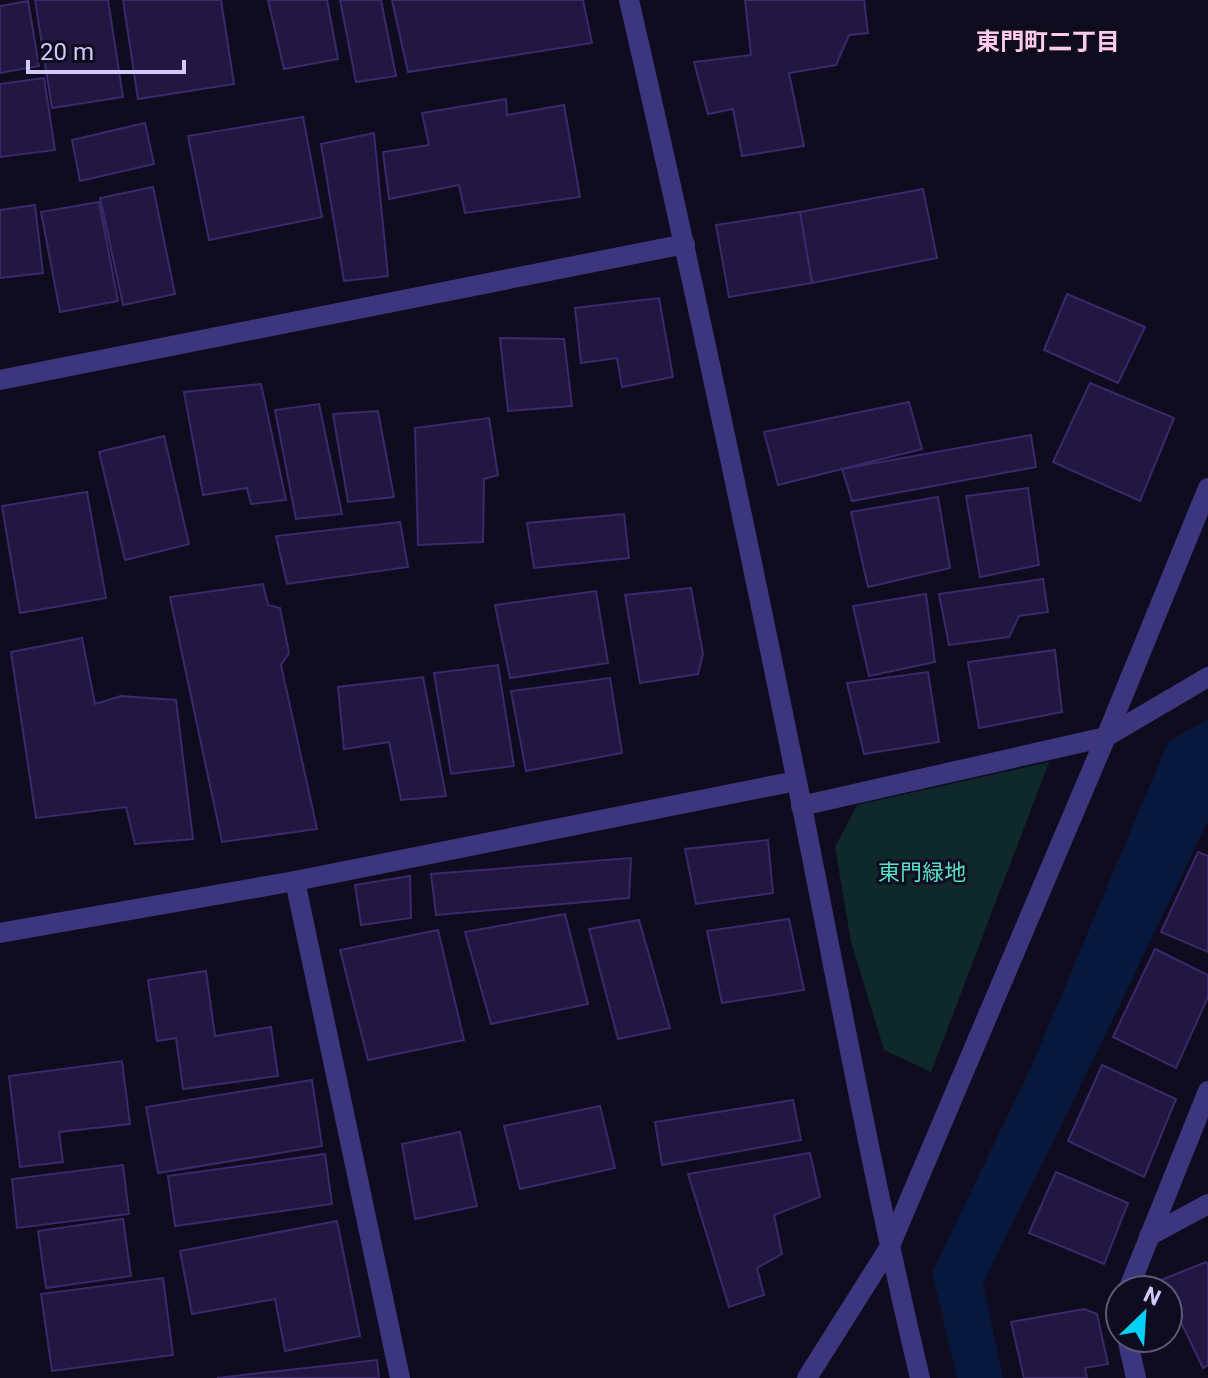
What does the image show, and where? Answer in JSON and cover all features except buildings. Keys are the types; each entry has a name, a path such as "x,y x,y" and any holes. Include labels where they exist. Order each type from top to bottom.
{"street":[{"path":"629,0 685,244 889,1248 920,1378"},
{"path":"0,380 685,244"},
{"path":"807,1378 889,1248 1208,488"},
{"path":"801,806 1106,737 1208,677"},
{"path":"0,933 295,881 796,781"},
{"path":"295,881 400,1378"},
{"path":"1134,1274 1208,1091"},
{"path":"1149,1236 1208,1204"},
{"path":"1131,1354 1136,1378"}],"green space":[{"name":"東門緑地","path":"1049,762 931,1072 884,1050 851,942 835,847 857,805"}],"water":[{"path":"1208,719 1208,821 983,1284 1003,1378 957,1378 932,1272 1032,1065 1168,742"}],"district":[{"name":"東門町二丁目","path":"1048,42"}]}
